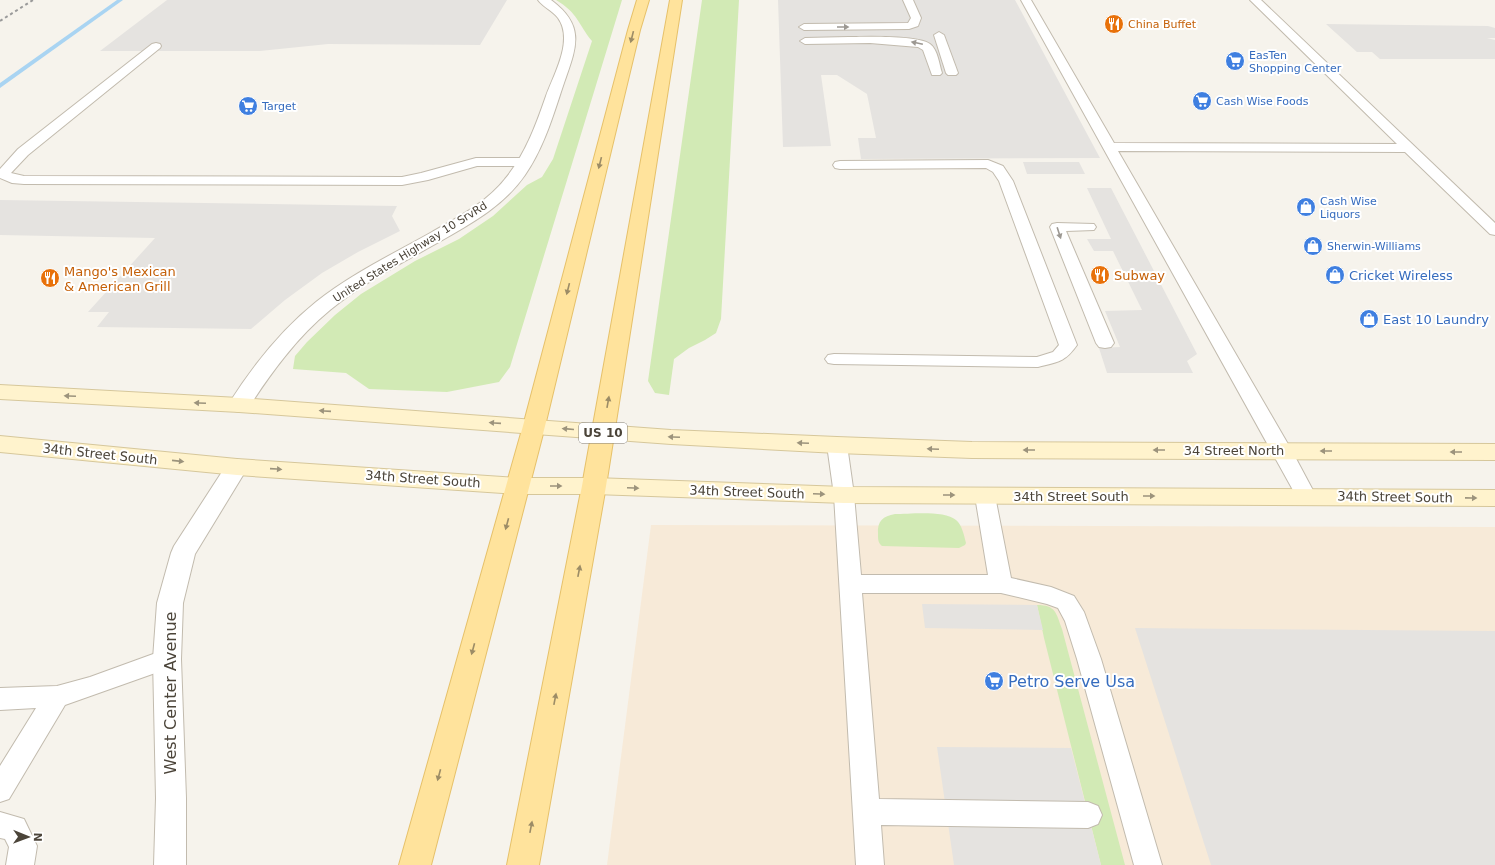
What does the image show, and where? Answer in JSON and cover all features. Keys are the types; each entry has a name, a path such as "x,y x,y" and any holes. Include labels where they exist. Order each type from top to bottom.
{"main road":[{"path":"415,865 534,426 630,45 643,0"},
{"name":"US 10","path":"524,865 594,486 676,0"},
{"path":"0,392 239,405 671,437 837,445"},
{"name":"34th Street South","path":"0,444 237,467 517,486 594,486 844,495 1495,498"},
{"name":"34 Street North","path":"837,445 972,450 1495,452"}],"street":[{"name":"United States Highway 10 SrvRd","path":"239,405 261,373 291,336 323,307 356,283 489,204 509,184 524,162 535,141 567,57 571,40 566,20 560,12 544,0"},
{"name":"West Center Avenue","path":"170,865 171,798 167,659 170,603 183,553 237,467"}],"lane":[{"path":"804,27 909,26 914,24 916,18 908,0"},
{"path":"1026,0 1282,450 1306,496"},
{"path":"1255,0 1495,231"},
{"path":"939,35 952,73"},
{"path":"805,41 903,41 918,43 928,48 936,73"},
{"path":"156,46 24,152 6,170 4,175 12,179 24,180 402,181 423,178 476,162 524,162"},
{"path":"1109,147 1409,148"},
{"path":"834,359 1038,362 1059,356 1068,345 1006,181 998,169 988,164 840,165"},
{"path":"1089,227 1057,227 1105,343"},
{"path":"837,445 844,495 870,865"},
{"path":"985,496 1001,584"},
{"path":"850,584 1001,584 1051,596 1066,602 1076,619 1148,865"},
{"path":"0,699 57,697 90,687 167,659"},
{"path":"0,790 57,697"},
{"path":"866,812 1088,815"},
{"path":"0,825 14,828 23,846 20,865"}],"shaded area":[{"path":"167,0 507,0 480,45 328,44 260,51 100,51"},
{"path":"778,0 1015,0 1100,158 861,159 858,138 876,138 867,94 837,75 821,75 831,146 783,147"},
{"path":"1326,24 1488,26 1495,28 1495,38 1487,38 1495,40 1495,59 1380,59 1372,52 1357,52"},
{"path":"1023,162 1079,162 1085,174 1027,174"},
{"path":"1087,188 1111,188 1197,354 1187,361 1193,373 1107,373 1099,348 1120,347 1105,311 1142,310 1113,251 1094,251 1087,239 1111,239"},
{"path":"0,200 397,206 392,216 400,231 358,252 322,273 285,300 251,329 97,327 109,312 88,312 155,238 0,235"},
{"path":"651,525 1495,527 1495,865 607,865"},
{"path":"922,604 1037,605 1043,630 925,628"},
{"path":"1135,628 1495,631 1495,865 1211,865"},
{"path":"937,747 1071,748 1101,865 954,865"}],"green space":[{"path":"556,0 622,0 510,367 499,382 447,392 369,389 346,373 293,369 295,356 307,342 335,315 361,294 415,261 459,239 493,216 527,185 542,177 553,159 592,41 573,14"},
{"path":"702,0 739,0 721,319 716,333 689,348 674,359 669,395 655,393 648,381"},
{"path":"927,513 951,517 960,525 966,543 959,548 882,546 878,539 880,522 887,516 895,514"},
{"path":"1037,605 1052,608 1062,629 1125,865 1101,865"}],"waterway":[{"path":"0,86 120,0"}],"railway":[{"path":"0,21 33,0"}],"place":[{"name":"China Buffet","path":"1114,24"},
{"name":"EasTen Shopping Center","path":"1235,61"},
{"name":"Cash Wise Foods","path":"1202,101"},
{"name":"Target","path":"248,106"},
{"name":"Cash Wise Liquors","path":"1306,207"},
{"name":"Sherwin-Williams","path":"1313,246"},
{"name":"Subway","path":"1100,275"},
{"name":"Cricket Wireless","path":"1335,275"},
{"name":"Mango's Mexican & American Grill","path":"50,278"},
{"name":"East 10 Laundry","path":"1369,319"},
{"name":"Petro Serve Usa","path":"994,681"}]}
